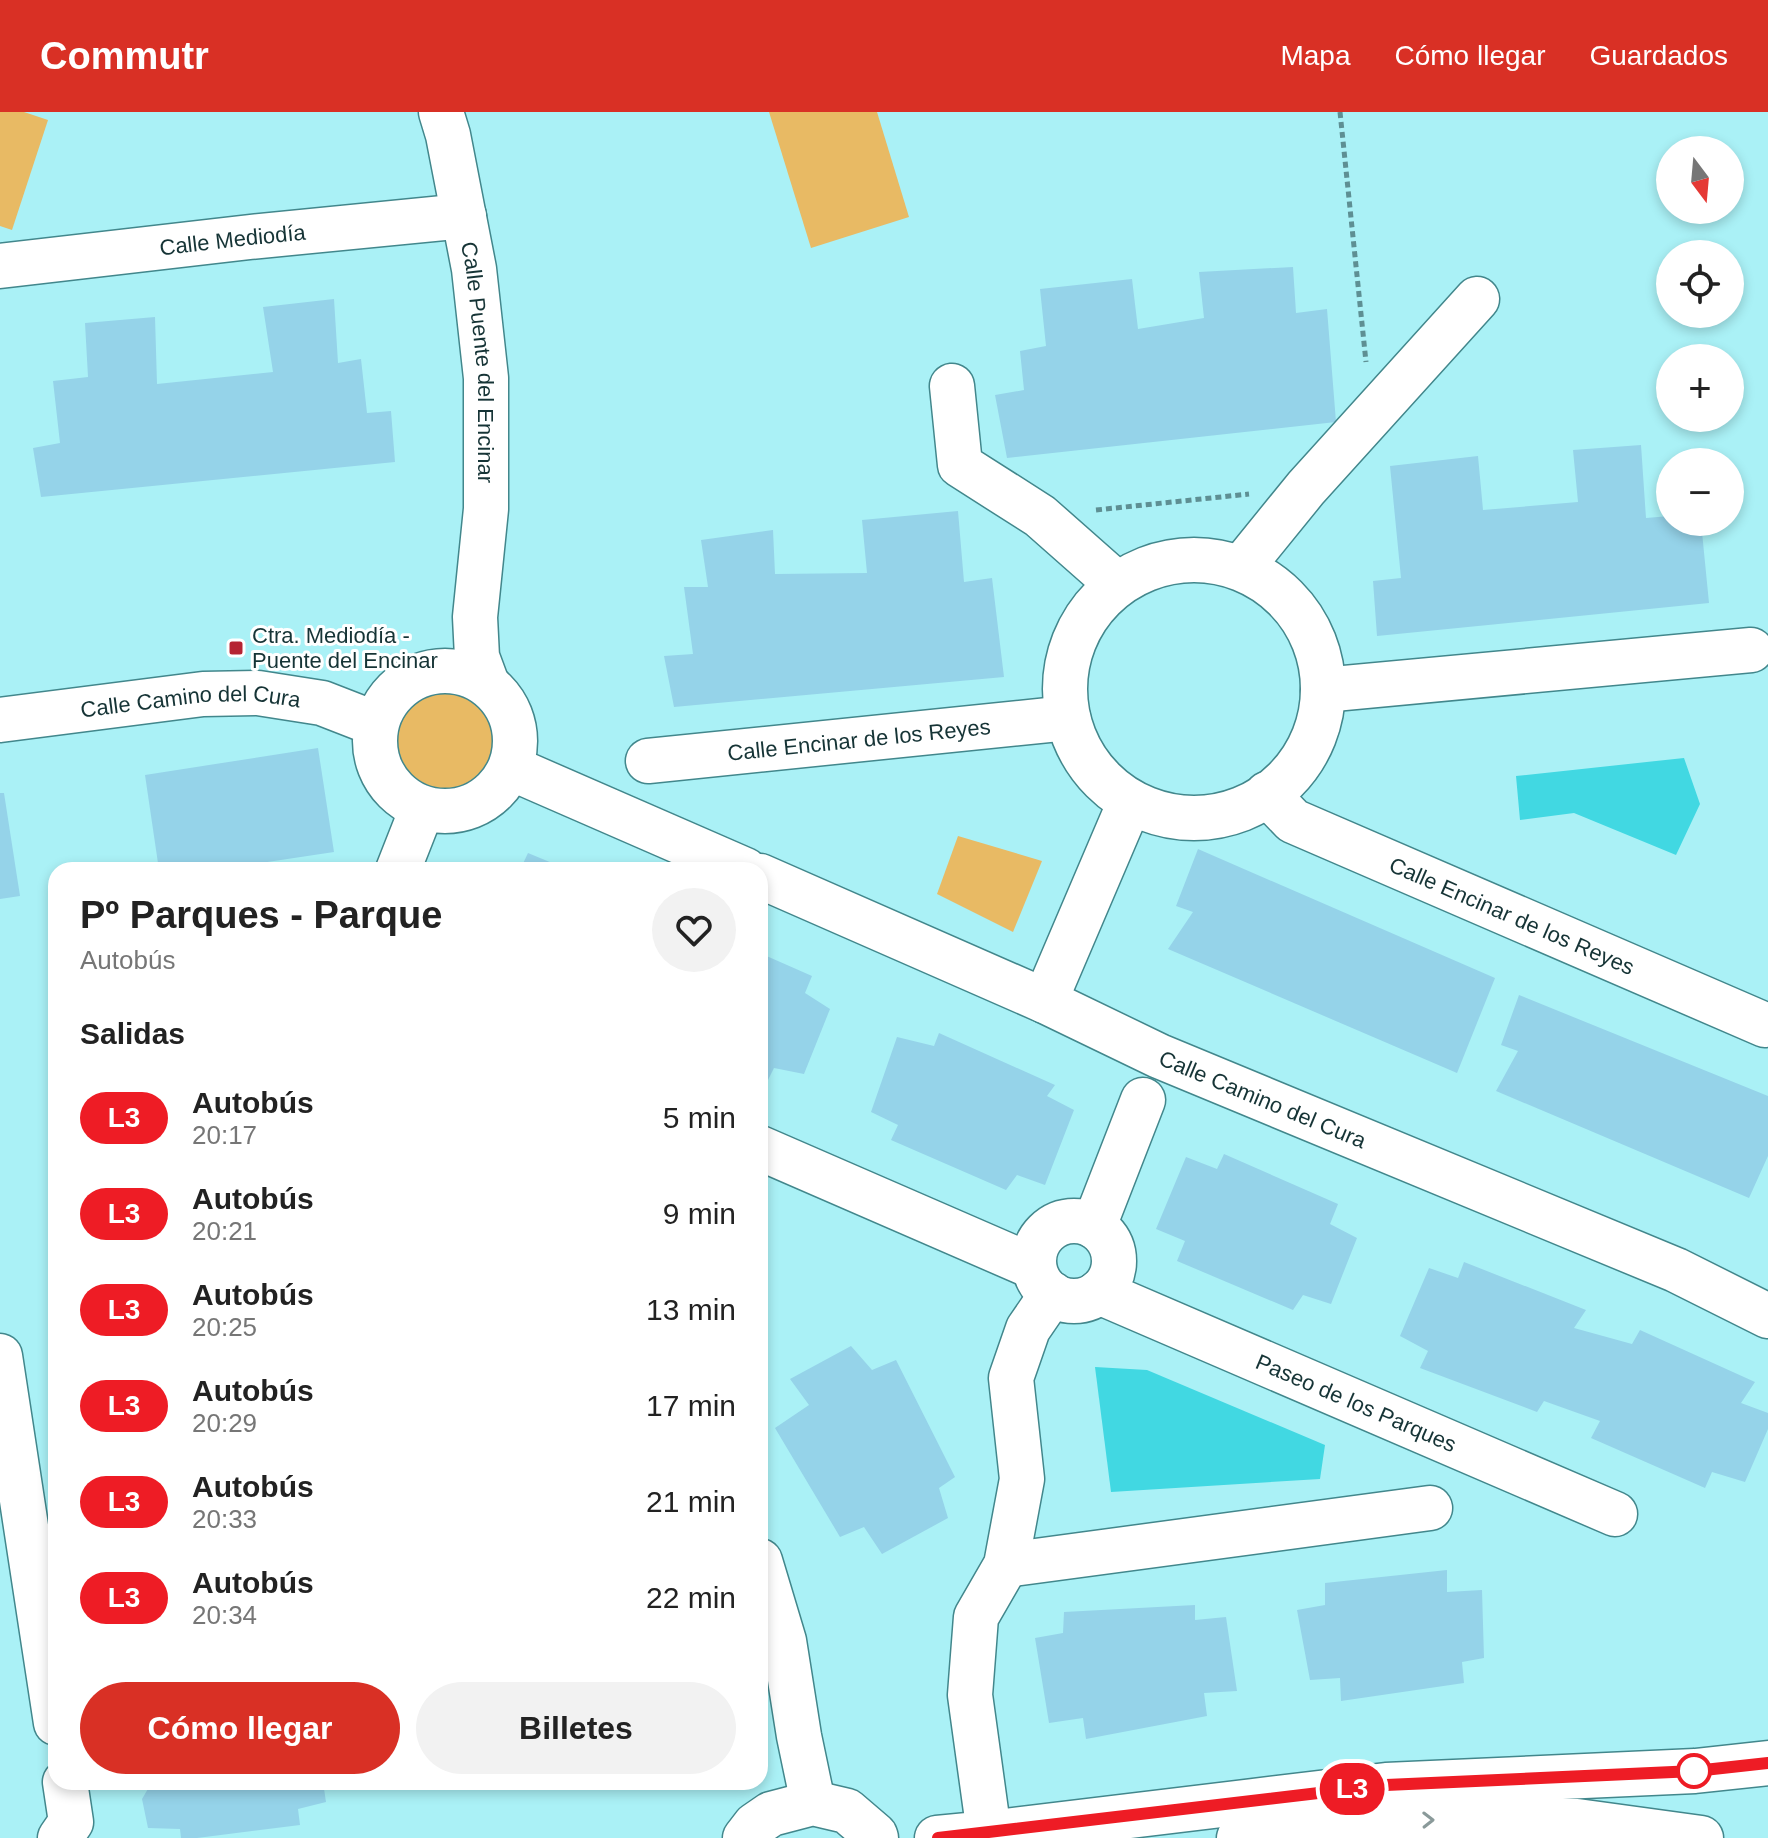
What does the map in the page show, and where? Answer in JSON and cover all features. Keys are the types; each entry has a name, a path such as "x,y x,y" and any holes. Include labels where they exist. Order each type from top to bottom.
{"street":[{"name":"Calle Puente del Encinar","path":"441,112 474,269 486,378 486,509 475,617 477,657 487,684"},
{"name":"Calle Mediodía","path":"0,266 464,216"},
{"path":"1241,568 1306,488 1477,299"},
{"path":"952,386 960,465 1040,516 1117,584"},
{"path":"1199,559 1241,568 1279,590 1307,623 1322,663 1323,690 1323,705 1311,745 1287,780 1253,805 1212,817 1170,816 1130,802 1097,776 1075,741 1068,718 1064,699 1068,655 1086,615 1117,584 1156,565 1199,559"},
{"name":"Calle Puente del Encinar","path":"440,670 460,651 475,617"},
{"path":"1323,690 1751,650"},
{"path":"440,670 465,673 487,684 508,707 516,737 511,768 497,790 475,806 448,813 422,809 399,795 382,775 374,750 376,724 389,698 412,679 440,670"},
{"name":"Calle Camino del Cura","path":"0,720 203,694 258,693 322,703 376,724"},
{"name":"Calle Encinar de los Reyes","path":"648,761 1068,718"},
{"path":"511,768 727,862"},
{"name":"Calle Encinar de los Reyes","path":"1267,794 1293,821 1765,1025"},
{"path":"1045,1001 1130,802"},
{"path":"401,862 422,809"},
{"name":"Calle Camino del Cura","path":"768,880 1045,1001 1159,1056 1676,1270 1768,1316"},
{"path":"1094,1226 1143,1100"},
{"path":"768,1152 1043,1281 1067,1300 1084,1300 1099,1292 1109,1280 1114,1265 1113,1250 1106,1236 1094,1226 1080,1221 1065,1221 1051,1227 1041,1238 1035,1252 1043,1281 1011,1378 1022,1479 1006,1565 976,1617 970,1695 989,1833"},
{"name":"Paseo de los Parques","path":"1099,1292 1615,1514"},
{"path":"0,1356 48,1671"},
{"path":"1006,1565 1430,1508"},
{"path":"768,1588 784,1641 813,1803"},
{"path":"937,1838 1386,1785 1695,1771 1768,1763"},
{"path":"745,1838 755,1825 771,1814 813,1803 847,1811 875,1836 919,1838"},
{"path":"1239,1838 1420,1820 1577,1821 1701,1838"}],"path":[{"path":"1340,112 1371,415"},
{"path":"1040,516 1306,488"}],"shaded area":[{"path":"0,112 24,112 48,120 12,230 0,226"},
{"path":"769,112 877,112 909,217 811,248"},
{"path":"446,688 466,692 483,703 494,720 498,740 494,760 483,777 466,788 446,792 426,788 409,777 398,760 394,740 398,720 409,703 426,692"},
{"path":"958,836 1042,861 1013,932 937,894"}],"water":[{"path":"1684,758 1700,804 1676,855 1574,813 1520,820 1516,776"},
{"path":"1095,1367 1147,1370 1325,1445 1320,1479 1111,1492"}],"building":[{"path":"1293,267 1296,313 1327,309 1336,422 1007,458 995,395 1024,390 1020,351 1046,346 1040,289 1132,279 1138,329 1204,318 1199,272"},
{"path":"334,299 338,363 361,359 367,413 391,411 395,462 41,497 33,448 60,443 53,381 88,377 85,323 155,317 157,384 273,372 263,307"},
{"path":"1641,445 1646,518 1656,517 1656,536 1702,536 1709,603 1377,636 1373,581 1401,578 1390,466 1478,456 1483,510 1578,502 1573,450"},
{"path":"958,511 964,582 992,578 1004,677 674,707 664,656 693,654 684,587 708,587 701,540 773,530 775,574 867,573 862,520"},
{"path":"318,748 334,852 267,862 158,862 145,775"},
{"path":"0,793 4,793 20,896 0,899"},
{"path":"1198,849 1495,978 1457,1073 1168,949 1193,912 1176,906"},
{"path":"528,853 550,862 524,862"},
{"path":"768,957 812,976 805,993 830,1009 804,1074 774,1068 768,1080"},
{"path":"1519,995 1768,1096 1768,1156 1749,1198 1496,1091 1518,1051 1501,1045"},
{"path":"939,1033 1055,1085 1047,1096 1074,1110 1045,1185 1017,1175 1006,1190 891,1140 898,1125 871,1112 897,1037 934,1046"},
{"path":"1224,1154 1338,1204 1330,1224 1357,1238 1331,1304 1303,1295 1293,1310 1177,1261 1185,1241 1156,1229 1186,1157 1217,1169"},
{"path":"1464,1262 1586,1310 1574,1328 1632,1344 1640,1330 1755,1382 1741,1403 1768,1413 1768,1429 1745,1482 1712,1472 1705,1488 1591,1438 1600,1421 1544,1401 1537,1412 1420,1368 1428,1351 1400,1336 1429,1268 1458,1278"},
{"path":"851,1346 872,1370 896,1360 955,1477 939,1488 948,1518 882,1554 864,1527 840,1537 775,1428 809,1405 790,1379"},
{"path":"1447,1570 1447,1592 1482,1590 1484,1658 1462,1662 1464,1683 1341,1701 1340,1678 1310,1680 1297,1610 1325,1605 1325,1583"},
{"path":"1195,1605 1195,1620 1226,1617 1237,1691 1204,1693 1207,1716 1086,1739 1083,1718 1049,1723 1035,1638 1063,1633 1064,1612"},
{"path":"147,1790 324,1790 326,1802 298,1809 300,1825 181,1838 180,1829 148,1828 142,1799"}],"bus line":[{"name":"L3","path":"938,1838 1386,1785 1695,1771 1768,1763"}],"place":[{"name":"Ctra. Mediodía - Puente del Encinar","path":"236,648"}]}
